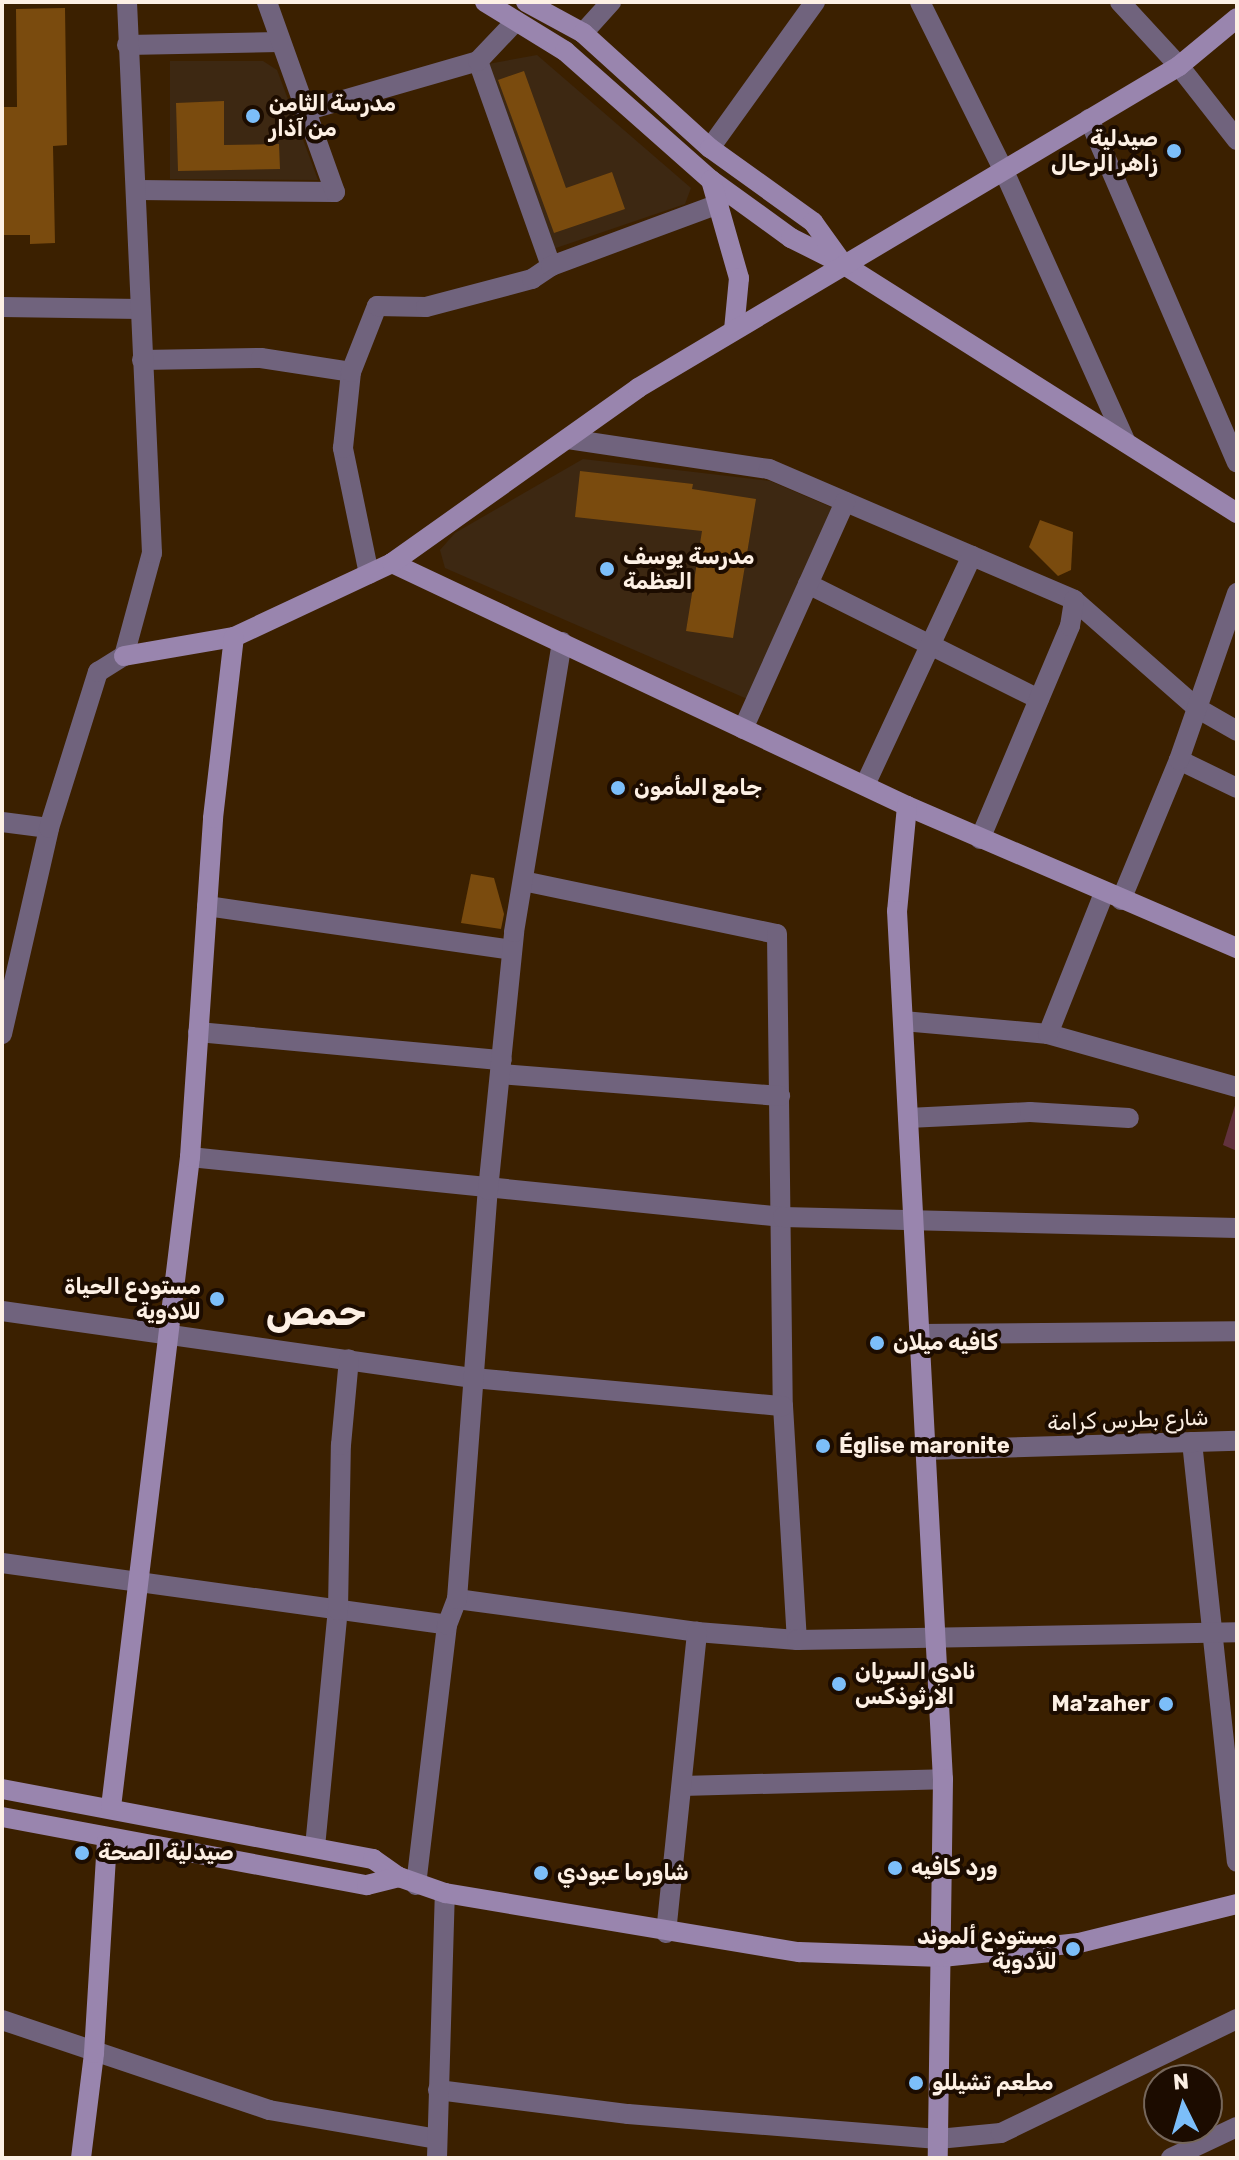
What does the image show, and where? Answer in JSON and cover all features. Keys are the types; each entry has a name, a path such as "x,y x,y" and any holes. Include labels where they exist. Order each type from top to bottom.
{"main road":[{"path":"485,2 565,51 711,180 791,238 843,264 1237,513"},
{"path":"526,2 583,33 710,148 813,222 843,264"},
{"path":"124,656 234,637 392,563 638,388 1179,66 1237,18"},
{"path":"711,180 739,278 734,330"},
{"path":"392,563 907,806 1112,897 1237,948"},
{"path":"111,1807 190,1157 207,906 234,637"},
{"path":"907,806 897,911 943,1779 938,2148"},
{"path":"2,1789 111,1807 373,1859 408,1881 445,1893 666,1933 799,1952 942,1957 1079,1943 1237,1904"},
{"path":"2,1817 367,1885 408,1881"},
{"path":"81,2158 94,2053 107,1839"}],"street":[{"path":"2,1034 49,828 98,672 124,656 152,553 140,309 138,190 127,45 127,2"},
{"path":"138,190 335,192 267,2"},
{"path":"583,33 611,2"},
{"path":"710,148 815,2"},
{"path":"920,2 1003,169 1126,443"},
{"path":"1120,2 1179,66 1237,140"},
{"path":"305,111 478,61 516,21"},
{"path":"127,45 279,42"},
{"path":"478,61 551,266"},
{"path":"1089,119 1237,463"},
{"path":"369,574 343,448 351,372 377,306 426,307 532,279 551,266 719,204"},
{"path":"2,307 140,309"},
{"path":"142,360 261,358 351,372"},
{"path":"568,439 769,469 1074,600 1197,708 1237,731"},
{"path":"743,729 845,502"},
{"path":"865,785 972,556"},
{"path":"808,584 1039,699"},
{"path":"1048,1034 1179,760 1237,593"},
{"path":"980,839 1070,626 1074,600"},
{"path":"408,1881 447,1625 457,1599 488,1190 512,950 562,642"},
{"path":"1179,760 1237,788"},
{"path":"2,822 49,828"},
{"path":"523,881 777,934 783,1217 783,1406 797,1640"},
{"path":"207,906 512,950"},
{"path":"903,1021 1048,1034 1237,1087"},
{"path":"198,1032 780,1096"},
{"path":"908,1118 1030,1112 1129,1118"},
{"path":"190,1157 488,1190 783,1217 1237,1228"},
{"path":"2,1311 473,1378 783,1406"},
{"path":"919,1334 1237,1331"},
{"path":"315,1847 338,1610 341,1445 349,1359"},
{"name":"شارع بطرس كرامة","path":"925,1450 1237,1441"},
{"path":"1192,1442 1237,1862"},
{"path":"2,1563 447,1625"},
{"path":"457,1599 697,1632 797,1640 1237,1632"},
{"path":"666,1933 697,1632"},
{"path":"682,1786 943,1779"},
{"path":"2,2020 269,2110 437,2148 445,1893"},
{"path":"438,2090 938,2148 1001,2133 1237,2019"},
{"path":"1171,2158 1237,2127"}],"shaded area":[{"path":"537,55 691,188 685,204 553,249 488,64"},
{"path":"170,61 263,61 277,70 318,180 170,179"},
{"path":"583,459 770,481 833,508 752,701 445,568 440,550 455,533"},
{"path":"1237,1099 1237,1151 1223,1145"}],"building":[{"path":"65,8 67,145 53,146 55,243 30,244 30,235 2,235 2,107 17,107 16,9"},
{"path":"524,71 566,188 612,172 625,209 554,233 498,80"},
{"path":"224,101 224,145 279,144 280,169 178,171 176,103"},
{"path":"580,471 693,484 692,489 756,499 733,638 686,631 702,531 575,517"},
{"path":"1040,520 1073,532 1071,570 1058,576 1029,547"},
{"path":"471,874 494,878 504,914 501,929 461,923"}],"place":[{"name":"مدرسة الثامن من آذار","path":"253,116"},
{"name":"صيدلية زاهر الرحال","path":"1174,151"},
{"name":"مدرسة يوسف العظمة","path":"607,569"},
{"name":"جامع المأمون","path":"618,788"},
{"name":"مستودع الحياة للادوية","path":"217,1299"},
{"name":"كافيه ميلان","path":"877,1343"},
{"name":"Église maronite","path":"823,1446"},
{"name":"نادي السريان الارثوذكس","path":"839,1684"},
{"name":"Ma'zaher","path":"1166,1704"},
{"name":"صيدلية الصحة","path":"82,1853"},
{"name":"ورد كافيه","path":"895,1868"},
{"name":"شاورما عبودي","path":"541,1873"},
{"name":"مستودع ألموند للأدوية","path":"1073,1949"},
{"name":"مطعم تشيللو","path":"916,2083"}],"district":[{"name":"حمص","path":"316,1313"}]}
